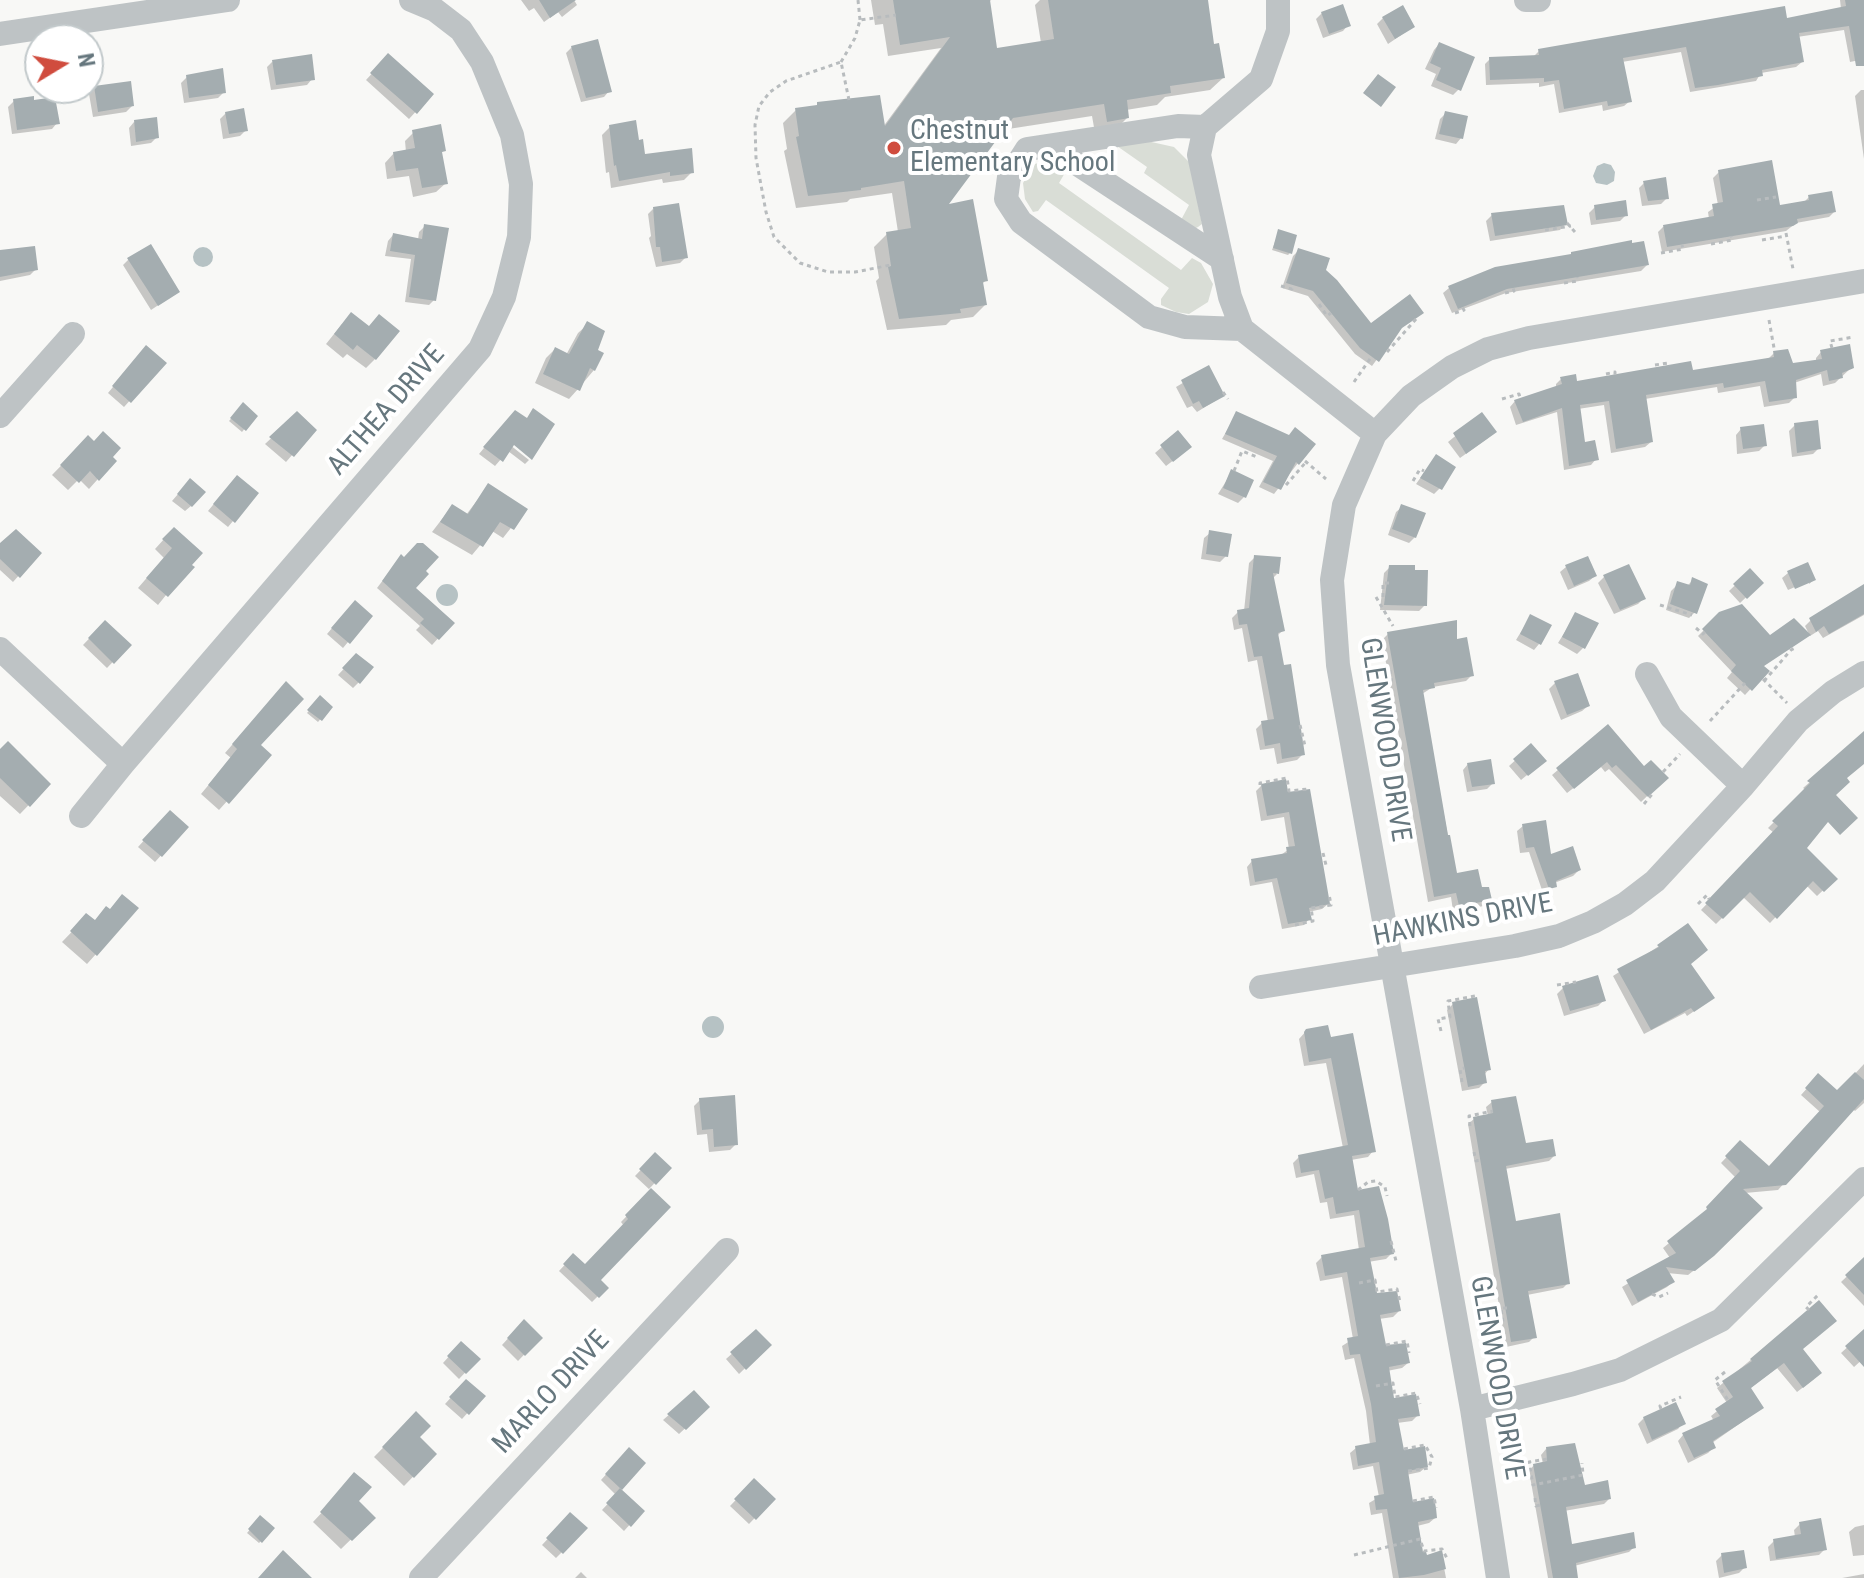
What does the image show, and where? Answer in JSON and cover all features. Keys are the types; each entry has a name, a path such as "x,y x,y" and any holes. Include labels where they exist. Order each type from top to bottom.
{"street":[{"path":"0,34 228,0"},
{"name":"ALTHEA DRIVE","path":"81,816 480,349 504,297 519,237 521,184 512,135 482,62 461,30 435,10 411,0"},
{"path":"1278,0 1278,31 1261,79 1205,127 1199,155 1230,297 1242,329 1375,434"},
{"path":"1526,0 1539,0"},
{"path":"1205,127 1178,126 1027,149 1009,177 1006,199 1021,222 1149,317 1185,327 1242,329"},
{"path":"1050,146 1222,259"},
{"name":"GLENWOOD DRIVE","path":"1498,1578 1472,1409 1338,665 1332,580 1344,505 1375,434 1411,396 1452,367 1488,349 1529,338 1864,281"},
{"path":"0,416 73,334"},
{"path":"0,649 123,764"},
{"name":"HAWKINS DRIVE","path":"1261,987 1515,946 1559,936 1593,922 1625,904 1655,881 1798,721 1833,692 1864,673"},
{"path":"1647,674 1671,717 1743,786"},
{"path":"1472,1409 1620,1370 1721,1320 1863,1183"},
{"name":"MARLO DRIVE","path":"421,1578 727,1250"}],"path":[{"path":"858,0 860,20 855,38 841,62 786,81 770,92 759,106 755,125 756,158 774,237 800,263 828,272 855,272 891,265"},
{"path":"860,20 896,15"},
{"path":"841,62 849,100"},
{"path":"1757,200 1776,197"},
{"path":"1545,230 1569,225 1575,232"},
{"path":"1762,240 1786,234 1793,269"},
{"path":"1711,244 1732,240 1731,236"},
{"path":"1661,253 1683,249 1682,245"},
{"path":"1564,283 1577,281 1577,277"},
{"path":"1281,286 1292,289 1293,285"},
{"path":"1505,293 1514,291 1513,288"},
{"path":"1319,304 1327,316 1331,313"},
{"path":"1455,313 1464,310 1462,307"},
{"path":"1387,352 1416,319"},
{"path":"1769,320 1774,348"},
{"path":"1832,348 1830,341 1854,337"},
{"path":"1354,382 1372,356"},
{"path":"1655,365 1668,363 1669,366"},
{"path":"1606,374 1615,372 1615,375"},
{"path":"1223,392 1228,399"},
{"path":"1502,399 1519,394 1520,397"},
{"path":"1234,471 1242,451 1257,457"},
{"path":"1286,485 1306,462 1326,479"},
{"path":"1413,481 1420,469 1424,471"},
{"path":"1383,597 1383,583 1389,583"},
{"path":"1376,597 1393,626"},
{"path":"1660,605 1692,615"},
{"path":"1696,628 1703,634 1705,632"},
{"path":"1787,703 1763,680 1797,647"},
{"path":"1390,670 1391,680 1394,680"},
{"path":"1710,721 1745,683"},
{"path":"1300,725 1305,746"},
{"path":"1663,772 1680,754"},
{"path":"1260,785 1287,778 1289,791 1308,789"},
{"path":"1644,804 1653,793"},
{"path":"1323,853 1326,865"},
{"path":"1295,925 1313,921 1311,908 1331,905 1329,894"},
{"path":"1698,904 1707,895 1709,899"},
{"path":"1557,985 1576,982"},
{"path":"1441,1031 1438,1019 1450,1017 1448,1001 1475,998"},
{"path":"1462,1082 1460,1069 1464,1068"},
{"path":"1470,1126 1469,1116 1493,1111"},
{"path":"1474,1152 1476,1161 1480,1160"},
{"path":"1358,1190 1368,1182 1376,1181 1385,1187 1387,1196"},
{"path":"1391,1241 1396,1261"},
{"path":"1359,1283 1375,1280 1377,1292 1397,1289 1400,1302"},
{"path":"1652,1294 1659,1297 1668,1293"},
{"path":"1809,1310 1806,1307 1819,1294"},
{"path":"1494,1336 1491,1325 1503,1322 1501,1308 1507,1308"},
{"path":"1386,1345 1407,1341 1409,1353"},
{"path":"1725,1372 1715,1380 1728,1400"},
{"path":"1376,1386 1393,1383 1395,1397 1416,1393 1420,1404"},
{"path":"1661,1409 1660,1406 1681,1397"},
{"path":"1404,1449 1425,1445 1432,1457 1429,1468 1408,1471"},
{"path":"1547,1459 1529,1462 1533,1485 1583,1475 1582,1463"},
{"path":"1413,1501 1434,1497 1436,1508"},
{"path":"1535,1498 1536,1506 1540,1505"},
{"path":"1354,1555 1420,1539 1423,1551 1442,1549 1448,1560"}],"shaded area":[{"path":"1147,141 1174,147 1190,163 1202,224 1198,227 1194,229 1181,220 1189,205 1144,173 1147,167 1117,146"},
{"path":"1050,159 1066,171 1059,183 1181,270 1192,258 1201,263 1213,284 1208,302 1189,314 1161,305 1161,299 1169,288 1046,200 1038,211 1033,212 1025,199 1023,183 1035,164"},
{"path":"1604,163 1611,165 1615,172 1614,181 1607,185 1596,183 1593,176 1597,166"},
{"path":"199,247 207,247 213,257 207,267 199,267 193,261 193,253"},
{"path":"447,584 455,587 458,595 455,603 447,606 439,603 436,595 439,587"},
{"path":"713,1016 724,1027 713,1038 702,1027"}],"building":[{"path":"539,0 576,0 550,18"},
{"name":"Chestnut Elementary School","path":"893,0 990,0 997,48 1054,39 1048,0 1208,0 1214,44 1219,43 1225,78 1170,86 1171,93 1127,100 1129,118 1107,122 1104,104 1013,118 949,204 973,199 988,281 983,282 987,305 960,309 961,313 899,319 888,267 891,266 886,232 911,228 904,181 808,196 796,137 799,136 795,108 817,105 817,102 880,95 885,126 950,37 900,45"},
{"path":"1845,0 1864,0 1864,66 1856,66 1849,26 1799,33 1804,62 1762,70 1763,76 1718,85 1695,88 1686,47 1623,58 1632,102 1608,106 1607,101 1564,109 1559,80 1490,80 1489,57 1539,55 1538,49 1785,6 1787,18 1846,6"},
{"path":"1343,4 1351,26 1329,34 1321,12"},
{"path":"1403,5 1415,27 1395,39 1382,17"},
{"path":"598,39 612,92 586,98 571,46"},
{"path":"1439,42 1475,57 1461,91 1436,80 1441,68 1430,63"},
{"path":"388,53 434,94 417,114 370,73"},
{"path":"312,54 315,80 276,85 272,60"},
{"path":"223,68 226,93 189,98 186,75"},
{"path":"1378,74 1396,87 1381,107 1363,93"},
{"path":"131,81 134,106 98,112 97,104 104,104 104,85"},
{"path":"24,97 24,104 56,104 60,124 17,130 13,99"},
{"path":"244,108 248,131 229,134 225,112"},
{"path":"1445,111 1468,116 1463,139 1439,134"},
{"path":"157,117 159,138 136,142 134,120"},
{"path":"636,120 645,154 692,148 694,173 670,176 670,172 619,181 609,125"},
{"path":"441,124 448,184 422,188 418,168 396,171 393,152 415,148 412,130"},
{"path":"1772,160 1780,205 1809,200 1808,195 1832,191 1836,212 1797,219 1798,223 1793,226 1667,247 1663,225 1714,216 1712,204 1723,202 1718,170"},
{"path":"1666,177 1669,199 1648,201 1643,181"},
{"path":"1626,200 1628,216 1596,220 1594,205"},
{"path":"679,203 688,258 662,262 660,247 656,247 653,207"},
{"path":"1564,205 1568,225 1495,236 1491,213"},
{"path":"424,224 449,228 436,301 409,297 415,255 390,251 393,233 422,239"},
{"path":"1278,229 1297,235 1292,254 1273,248"},
{"path":"1632,240 1632,243 1644,241 1649,265 1507,289 1458,309 1448,286 1495,267"},
{"path":"151,244 180,292 158,306 127,258"},
{"path":"35,246 38,270 0,277 0,250"},
{"path":"1298,248 1330,258 1326,270 1371,323 1410,294 1424,313 1402,328 1379,362 1360,348 1313,291 1286,283"},
{"path":"351,312 369,326 379,314 400,331 376,360 357,345 353,350 334,334"},
{"path":"587,321 605,331 598,350 604,353 595,371 590,368 580,391 543,374 555,347 569,354"},
{"path":"1850,344 1854,368 1842,373 1843,378 1829,381 1827,370 1796,380 1797,398 1769,402 1765,381 1724,388 1723,383 1646,395 1653,442 1616,449 1609,401 1580,405 1585,442 1595,440 1599,460 1569,466 1562,408 1523,422 1514,400 1562,384 1560,377 1576,374 1577,381 1691,361 1693,370 1774,357 1773,351 1788,349 1793,363 1822,359 1820,350"},
{"path":"146,345 167,363 131,403 112,386"},
{"path":"1209,365 1225,396 1203,408 1199,401 1193,404 1181,380"},
{"path":"243,402 258,416 246,431 230,418"},
{"path":"533,408 555,424 532,460 514,445 503,462 483,447 515,410 527,418"},
{"path":"297,411 317,430 294,457 269,437"},
{"path":"1236,411 1289,435 1295,427 1316,444 1299,465 1296,462 1281,490 1263,482 1277,456 1225,434"},
{"path":"1482,412 1497,432 1466,454 1453,433"},
{"path":"1818,420 1821,449 1797,453 1794,423"},
{"path":"1764,424 1767,446 1743,449 1740,427"},
{"path":"1178,430 1192,447 1173,462 1160,445"},
{"path":"103,431 121,448 113,457 117,461 99,481 90,471 79,483 60,465 88,435 94,441"},
{"path":"1436,454 1456,467 1442,490 1420,478"},
{"path":"1231,469 1254,480 1246,498 1223,488"},
{"path":"237,475 259,493 235,523 213,504"},
{"path":"190,478 206,492 192,507 177,494"},
{"path":"488,483 528,509 514,530 500,522 483,547 440,522 452,504 468,514"},
{"path":"1401,504 1426,513 1416,538 1392,529"},
{"path":"174,527 203,553 192,565 195,567 168,597 146,578 172,548 162,539"},
{"path":"16,529 42,553 20,578 0,559 0,543"},
{"path":"1209,530 1232,534 1228,557 1206,554"},
{"path":"417,543 423,543 439,557 416,588 455,623 439,640 420,623 424,619 382,581 401,554 404,557"},
{"path":"1254,555 1281,557 1279,574 1273,573 1285,631 1278,633 1284,665 1291,664 1305,755 1282,759 1280,743 1265,746 1261,721 1274,719 1262,656 1254,657 1247,624 1239,625 1237,610 1249,608"},
{"path":"1588,556 1597,576 1574,586 1565,565"},
{"path":"1808,562 1816,580 1795,589 1787,571"},
{"path":"1629,564 1646,599 1620,610 1603,575"},
{"path":"1389,565 1415,565 1415,570 1428,570 1427,606 1384,605"},
{"path":"1750,568 1764,583 1747,599 1733,584"},
{"path":"1692,577 1708,584 1697,614 1670,604 1677,581 1690,585"},
{"path":"1864,584 1864,614 1829,634 1824,626 1816,632 1809,618"},
{"path":"355,600 373,616 350,644 331,628"},
{"path":"1742,604 1770,635 1794,618 1811,635 1764,666 1770,671 1752,691 1731,671 1736,665 1702,629 1719,612"},
{"path":"1575,612 1599,623 1585,649 1562,637"},
{"path":"1530,614 1552,625 1541,645 1520,634"},
{"path":"105,620 132,645 114,664 88,638"},
{"path":"1457,620 1457,639 1467,637 1474,676 1434,683 1435,688 1423,690 1457,873 1478,869 1482,887 1489,887 1492,900 1459,906 1456,893 1434,897 1387,632"},
{"path":"356,653 374,667 360,684 342,668"},
{"path":"1578,673 1590,706 1567,715 1554,681"},
{"path":"286,681 304,699 261,745 272,755 229,804 208,785 237,749 232,744"},
{"path":"320,695 333,707 322,721 307,710"},
{"path":"1608,724 1644,766 1651,760 1669,778 1648,797 1616,765 1612,768 1607,762 1574,789 1556,768"},
{"path":"1864,731 1864,764 1847,778 1850,782 1836,795 1858,818 1840,835 1828,822 1807,848 1838,879 1824,892 1813,881 1777,919 1750,892 1723,919 1705,903 1778,826 1772,821 1810,783 1807,781"},
{"path":"8,741 51,784 30,807 0,778 0,749"},
{"path":"1531,743 1547,761 1528,776 1513,759"},
{"path":"1491,759 1495,784 1472,787 1467,763"},
{"path":"1286,779 1288,792 1310,789 1330,904 1309,908 1312,920 1288,924 1277,878 1255,882 1251,859 1287,853 1286,847 1295,846 1289,812 1267,816 1261,784"},
{"path":"170,810 189,827 162,857 142,840"},
{"path":"1546,820 1551,854 1573,846 1581,870 1556,881 1557,887 1549,889 1534,847 1526,848 1522,824"},
{"path":"122,894 139,908 97,956 70,931 86,913 95,920 106,906 110,909"},
{"path":"1688,923 1708,950 1691,964 1715,998 1694,1012 1691,1008 1651,1030 1617,969 1659,947 1657,945"},
{"path":"1598,975 1606,1001 1570,1011 1562,986"},
{"path":"1477,997 1491,1070 1485,1071 1487,1083 1468,1087 1452,1002"},
{"path":"1328,1025 1331,1037 1353,1033 1376,1152 1352,1156 1358,1190 1379,1186 1388,1219 1394,1254 1370,1258 1377,1293 1397,1291 1401,1311 1380,1315 1386,1345 1406,1343 1410,1363 1389,1367 1394,1398 1416,1394 1420,1416 1398,1419 1404,1450 1425,1446 1428,1467 1408,1471 1413,1502 1434,1498 1437,1518 1418,1522 1423,1552 1427,1555 1442,1550 1446,1569 1424,1575 1399,1578 1387,1509 1376,1510 1374,1496 1384,1494 1379,1462 1358,1466 1355,1446 1376,1442 1371,1404 1360,1354 1350,1355 1347,1338 1358,1336 1347,1272 1325,1276 1321,1255 1365,1247 1359,1210 1336,1214 1333,1197 1325,1199 1319,1170 1301,1173 1298,1155 1348,1145 1331,1058 1309,1062 1304,1032"},
{"path":"1855,1072 1864,1080 1864,1099 1786,1185 1743,1189 1763,1208 1695,1271 1666,1267 1675,1282 1638,1302 1626,1280 1676,1253 1667,1241 1707,1209 1740,1171 1725,1156 1740,1140 1769,1166 1824,1106 1805,1088 1818,1073 1837,1090"},
{"path":"735,1095 738,1145 714,1147 713,1129 702,1130 699,1098"},
{"path":"1516,1096 1526,1143 1553,1139 1556,1156 1506,1166 1516,1221 1560,1213 1570,1284 1528,1291 1537,1338 1511,1342 1473,1117 1493,1113 1491,1100"},
{"path":"655,1152 672,1168 656,1185 639,1169"},
{"path":"651,1188 671,1207 601,1280 609,1288 599,1298 563,1264 573,1253 585,1264 628,1219 625,1215"},
{"path":"1864,1257 1864,1295 1845,1275"},
{"path":"1819,1300 1837,1321 1803,1349 1822,1373 1803,1388 1784,1363 1751,1388 1764,1408 1713,1441 1716,1448 1694,1458 1682,1433 1720,1416 1715,1409 1733,1397 1722,1381 1752,1361 1750,1359"},
{"path":"524,1319 543,1338 525,1356 507,1338"},
{"path":"756,1329 772,1345 746,1370 730,1352"},
{"path":"1864,1329 1864,1367 1845,1346"},
{"path":"461,1341 481,1359 466,1374 447,1356"},
{"path":"466,1379 486,1396 469,1415 449,1397"},
{"path":"694,1390 710,1407 686,1430 667,1414"},
{"path":"1676,1402 1686,1424 1652,1440 1643,1417"},
{"path":"416,1411 431,1426 420,1437 437,1454 414,1478 382,1447"},
{"path":"1575,1443 1585,1485 1608,1480 1611,1499 1566,1507 1572,1544 1634,1532 1636,1548 1576,1563 1578,1578 1553,1578 1533,1464 1547,1461 1546,1447"},
{"path":"629,1447 646,1463 622,1490 605,1474"},
{"path":"354,1472 372,1487 359,1501 376,1518 352,1541 320,1512"},
{"path":"754,1478 776,1499 756,1520 734,1499"},
{"path":"620,1488 645,1511 631,1527 606,1503"},
{"path":"570,1512 588,1528 563,1554 546,1538"},
{"path":"260,1515 275,1528 262,1543 248,1529"},
{"path":"1821,1518 1827,1550 1776,1559 1773,1539 1801,1534 1799,1522"},
{"path":"283,1550 312,1578 258,1578"},
{"path":"1744,1550 1747,1568 1724,1573 1721,1553"}],"place":[{"name":"Chestnut Elementary School","path":"894,148"}]}
